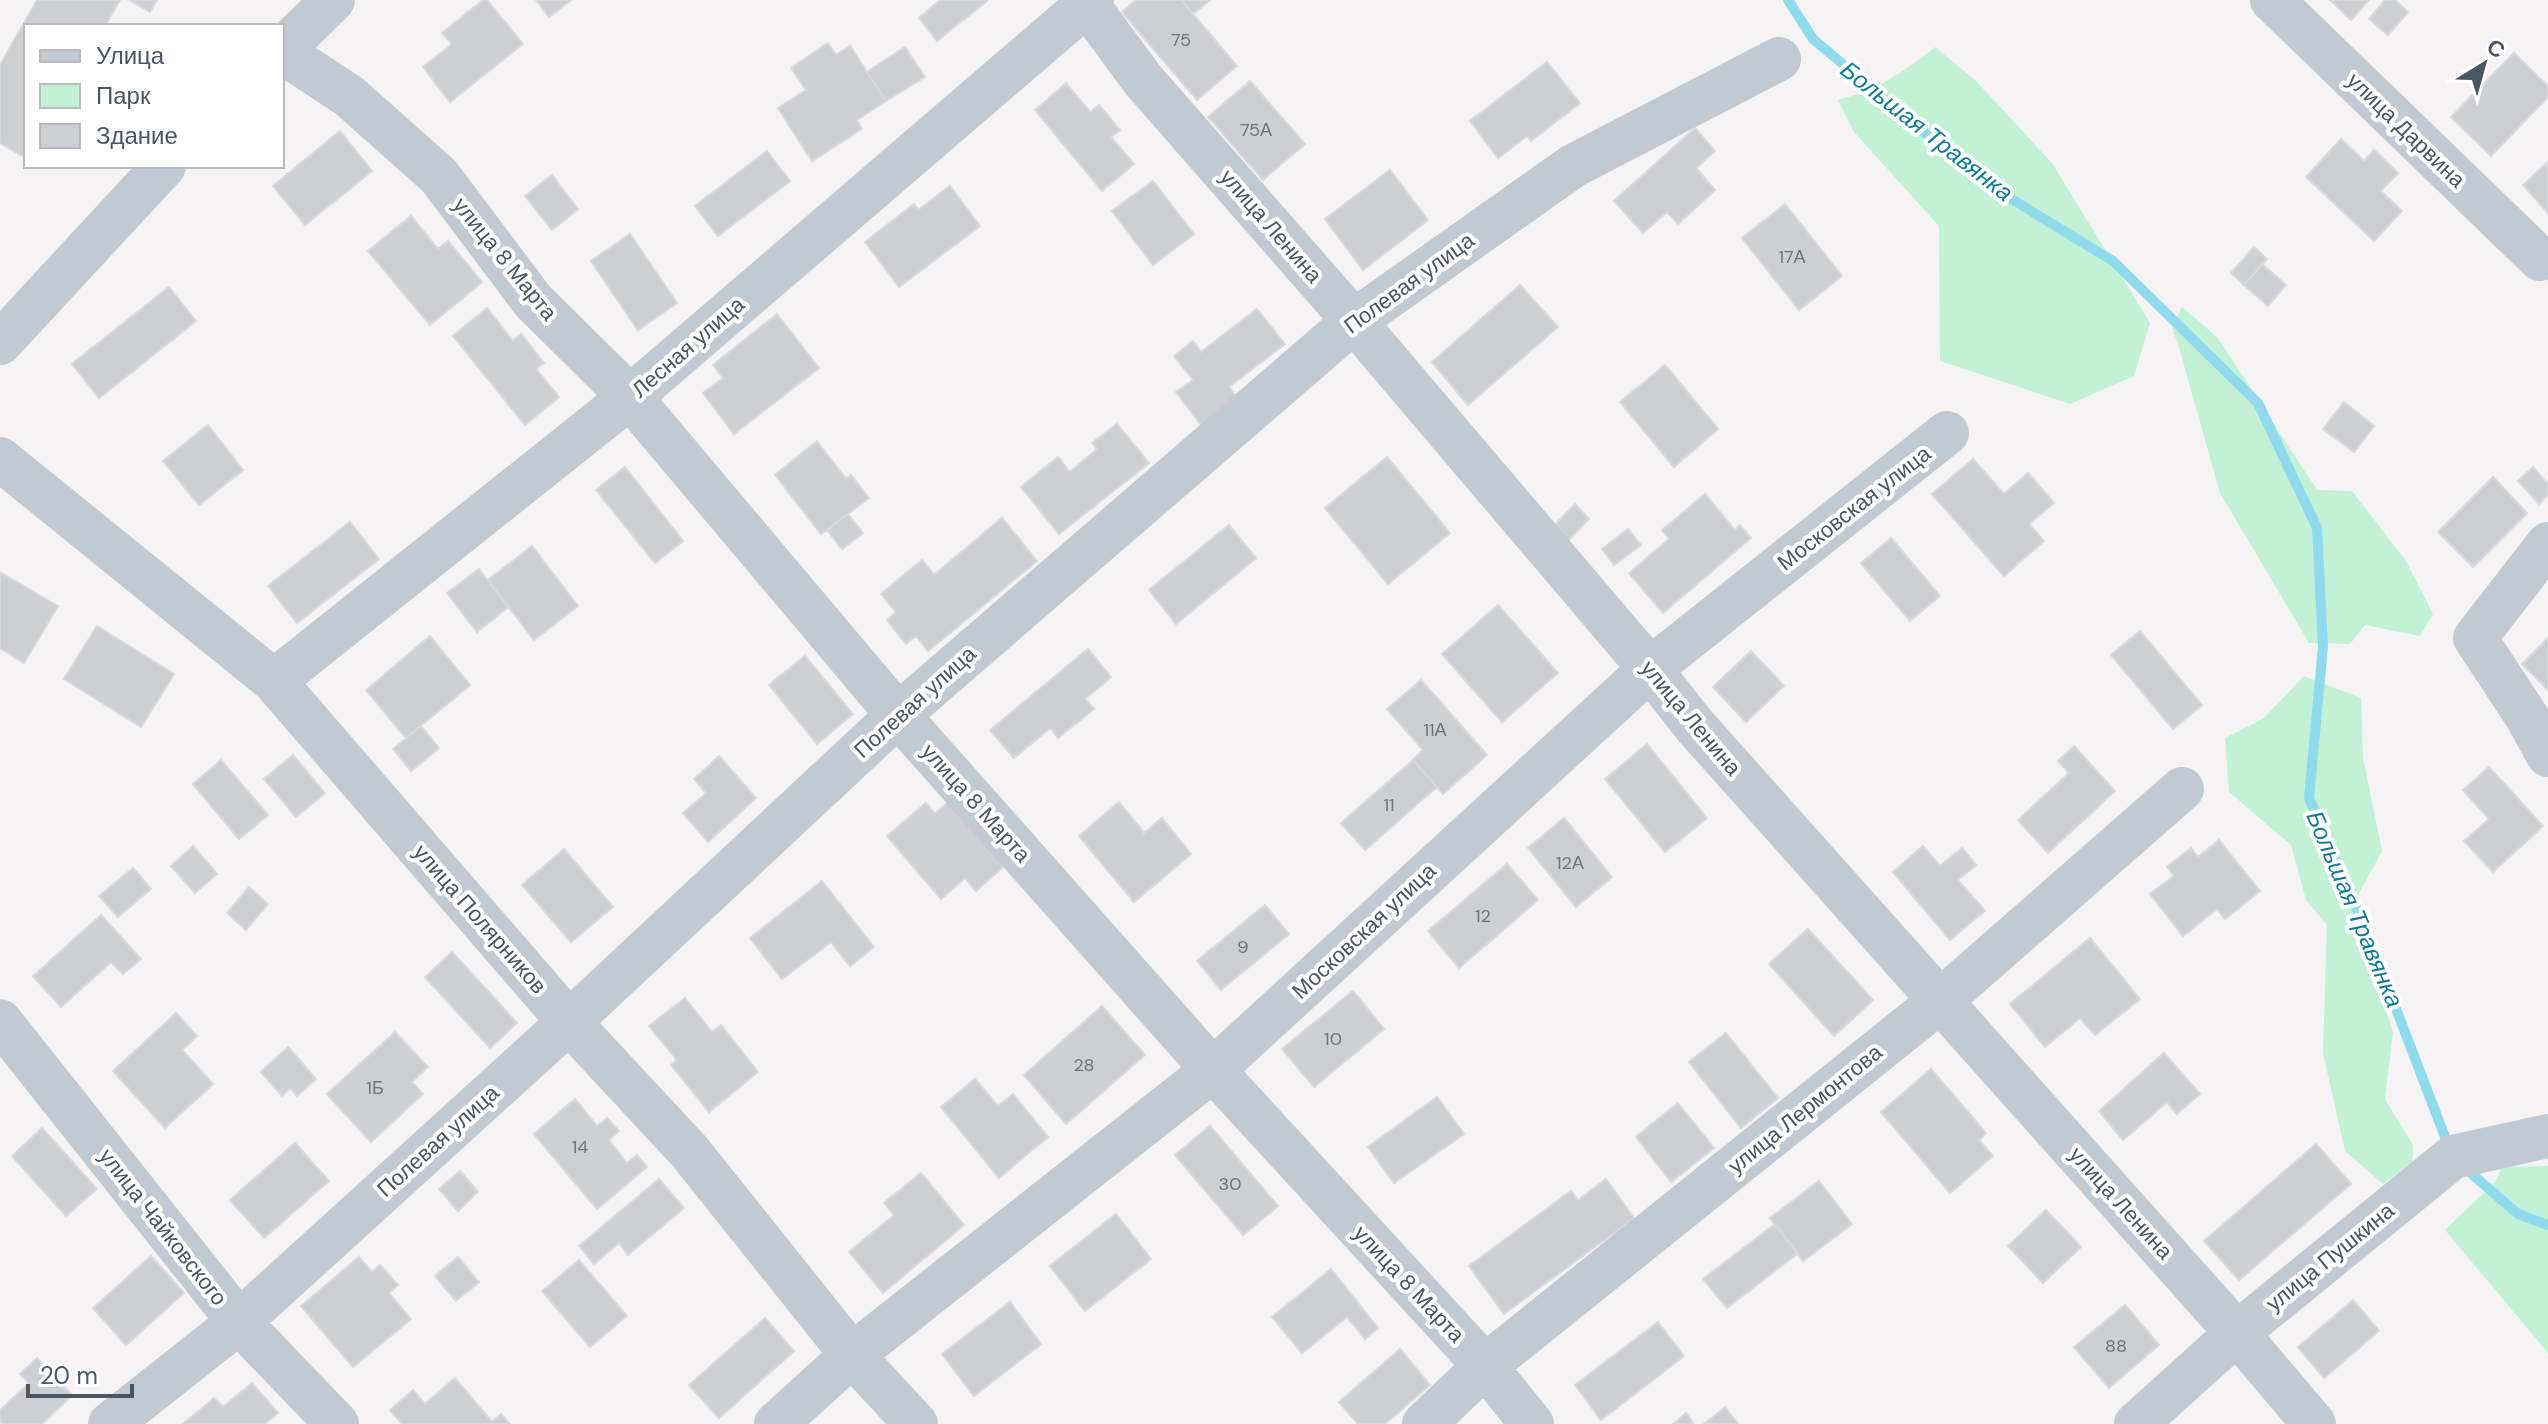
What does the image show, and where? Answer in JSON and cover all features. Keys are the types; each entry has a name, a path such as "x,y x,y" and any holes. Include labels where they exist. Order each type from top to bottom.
{"street":[{"path":"284,49 333,0"},
{"name":"улица Дарвина","path":"2272,0 2540,259"},
{"name":"улица Ленина","path":"1088,1 1143,80 1354,321 1694,725 2237,1333 2314,1424"},
{"name":"Лесная улица","path":"274,681 630,397 1088,1"},
{"name":"улица 8 Марта","path":"284,52 349,96 439,176 533,301 630,397 898,715 1213,1070 1485,1366 1532,1424"},
{"name":"Полевая улица","path":"110,1424 239,1322 569,1022 898,715 1354,321 1573,166 1779,59"},
{"path":"0,343 162,168"},
{"name":"Московская улица","path":"776,1424 852,1355 1213,1070 1650,669 1947,433"},
{"name":"улица Полярников","path":"0,459 274,681 569,1022 689,1151 852,1355 916,1424"},
{"path":"2548,544 2475,638 2548,755"},
{"name":"улица Лермонтова","path":"1424,1424 1485,1366 1940,1001 2182,789"},
{"name":"улица Чайковского","path":"0,1021 239,1322 337,1424"},
{"name":"улица Пушкина","path":"2136,1424 2237,1333 2453,1157 2548,1136"}],"green space":[{"path":"1935,47 1976,81 2052,163 2150,323 2134,376 2070,404 1940,361 1939,226 1854,132 1838,100 1890,79"},
{"path":"2182,307 2218,338 2317,490 2352,491 2406,561 2433,614 2420,636 2365,625 2350,644 2309,643 2220,493 2172,329"},
{"path":"2304,676 2361,698 2363,758 2382,851 2351,908 2393,1031 2385,1099 2413,1145 2412,1163 2383,1184 2345,1151 2323,1053 2327,925 2306,900 2291,845 2229,792 2225,738 2263,719"},
{"path":"2548,1166 2548,1353 2445,1230 2496,1181 2502,1167"}],"building":[{"path":"37,0 120,0 106,24 24,24 24,157 0,143 0,65"},
{"path":"129,0 157,0 150,12"},
{"path":"487,0 523,44 450,102 423,67 452,44 442,33"},
{"path":"536,0 571,0 549,17"},
{"path":"940,0 987,1 937,41 919,18"},
{"path":"1136,0 1181,0 1237,66 1197,100 1122,12"},
{"path":"1181,0 1210,0 1193,14"},
{"path":"2330,0 2369,0 2351,20"},
{"path":"2385,0 2395,0 2408,12 2388,35 2369,19"},
{"path":"828,43 836,55 850,46 886,101 857,120 862,129 812,161 778,108 806,90 791,68"},
{"path":"905,47 925,77 886,101 867,72"},
{"path":"2514,53 2548,86 2548,97 2491,156 2451,117"},
{"path":"1547,62 1580,103 1531,141 1527,136 1498,158 1470,121"},
{"path":"1250,81 1305,144 1263,180 1208,117"},
{"path":"1066,83 1090,112 1099,105 1120,130 1111,137 1134,164 1102,191 1035,110"},
{"path":"1695,128 1715,151 1696,168 1715,190 1678,224 1667,212 1643,233 1614,201"},
{"path":"340,131 372,171 305,225 273,186"},
{"path":"2341,139 2364,161 2374,150 2398,173 2381,191 2402,211 2374,241 2306,177"},
{"path":"767,151 790,181 718,236 695,206"},
{"path":"2548,162 2548,213 2523,185"},
{"path":"1390,170 1428,220 1363,270 1325,219"},
{"path":"552,175 578,209 552,230 525,196"},
{"path":"1153,181 1194,234 1153,265 1112,211"},
{"path":"950,186 980,226 899,287 865,242 914,204 918,210"},
{"path":"1785,204 1842,276 1799,310 1742,238"},
{"path":"411,216 438,249 448,241 482,282 430,325 368,251"},
{"path":"630,234 677,303 638,330 591,261"},
{"path":"2254,247 2267,259 2244,285 2231,273"},
{"path":"2262,264 2286,285 2268,306 2244,285"},
{"path":"1520,285 1558,327 1468,405 1432,362"},
{"path":"169,287 196,321 99,398 72,364"},
{"path":"487,308 513,341 521,334 544,363 536,369 559,397 525,425 453,336"},
{"path":"1257,309 1285,344 1229,387 1238,399 1202,426 1176,392 1193,380 1174,356 1193,341 1201,352"},
{"path":"777,314 819,368 734,434 703,393 723,378 713,365"},
{"path":"1665,365 1718,429 1674,467 1620,402"},
{"path":"2344,402 2374,426 2354,452 2323,429"},
{"path":"1117,424 1149,463 1059,534 1021,487 1058,457 1070,472 1097,449 1092,443"},
{"path":"208,425 243,470 199,505 163,461"},
{"path":"817,441 846,479 851,475 869,498 821,534 775,475"},
{"path":"1387,457 1450,533 1388,584 1325,508"},
{"path":"1973,459 2004,494 2028,473 2054,503 2029,524 2044,541 2004,576 1932,494"},
{"path":"625,467 683,541 655,563 596,490"},
{"path":"2533,467 2548,484 2548,495 2539,504 2518,481"},
{"path":"2493,477 2527,513 2473,567 2438,532"},
{"path":"1705,494 1735,530 1740,525 1751,538 1663,613 1629,573 1669,539 1662,530"},
{"path":"1575,504 1589,519 1566,543 1551,529"},
{"path":"848,514 863,533 842,549 827,530"},
{"path":"1002,518 1037,561 928,651 916,636 906,644 887,620 896,612 881,594 922,560 934,575"},
{"path":"350,522 379,559 297,623 268,586"},
{"path":"1229,525 1256,558 1176,624 1149,590"},
{"path":"1628,529 1641,545 1614,565 1602,549"},
{"path":"1891,538 1940,596 1910,621 1861,563"},
{"path":"532,546 578,606 534,640 488,580"},
{"path":"479,569 508,607 477,632 447,593"},
{"path":"0,572 58,606 24,663 0,648"},
{"path":"1498,605 1558,673 1502,722 1442,654"},
{"path":"97,626 174,674 141,727 64,679"},
{"path":"2140,631 2202,705 2173,729 2111,655"},
{"path":"430,636 470,685 406,738 366,690"},
{"path":"2548,638 2548,690 2522,664"},
{"path":"1088,649 1111,677 1085,699 1094,709 1058,738 1050,728 1014,758 990,730"},
{"path":"1751,651 1784,686 1746,722 1713,687"},
{"path":"805,656 853,714 817,744 769,685"},
{"path":"1421,680 1487,755 1443,794 1413,760 1423,750 1387,709"},
{"path":"421,726 439,748 411,771 393,749"},
{"path":"1647,744 1707,818 1665,852 1605,779"},
{"path":"2074,746 2115,791 2048,853 2018,820 2069,773 2058,761"},
{"path":"293,755 325,793 296,817 264,779"},
{"path":"719,756 756,798 708,842 683,813 706,793 694,779"},
{"path":"221,760 268,815 239,839 193,784"},
{"path":"1413,760 1437,787 1365,850 1341,823"},
{"path":"2489,767 2543,826 2493,872 2464,841 2489,819 2463,790"},
{"path":"954,797 1010,861 976,891 965,878 941,899 887,836 926,803 935,814"},
{"path":"1119,802 1144,833 1162,818 1191,854 1134,902 1079,836"},
{"path":"1564,818 1612,877 1576,907 1528,848"},
{"path":"2219,840 2260,891 2225,919 2217,909 2183,936 2150,894 2174,876 2167,867 2191,848 2198,857"},
{"path":"193,846 217,874 195,893 171,866"},
{"path":"1923,846 1940,866 1962,848 1976,865 1958,880 1985,911 1950,940 1893,872"},
{"path":"564,849 613,907 571,942 522,885"},
{"path":"1507,864 1538,900 1459,968 1428,931"},
{"path":"133,868 151,889 118,917 99,896"},
{"path":"822,881 874,947 850,966 831,942 782,979 750,938"},
{"path":"249,887 268,904 246,930 227,913"},
{"path":"1265,905 1289,934 1221,990 1197,961"},
{"path":"101,915 141,959 123,974 111,962 61,1007 33,976"},
{"path":"1808,929 1873,1000 1834,1036 1769,964"},
{"path":"2090,938 2140,999 2095,1035 2080,1018 2045,1047 2010,1004"},
{"path":"452,952 517,1023 490,1048 425,977"},
{"path":"1353,991 1384,1029 1314,1087 1282,1049"},
{"path":"685,998 712,1032 721,1025 758,1072 709,1112 671,1065 677,1060 649,1026"},
{"path":"1102,1006 1145,1055 1066,1124 1024,1075"},
{"path":"176,1013 197,1036 182,1050 213,1084 165,1128 113,1071"},
{"path":"395,1032 428,1067 412,1082 423,1094 371,1142 327,1094"},
{"path":"1726,1033 1778,1098 1741,1128 1689,1062"},
{"path":"288,1047 316,1079 297,1096 290,1088 282,1096 261,1072"},
{"path":"2164,1053 2200,1094 2177,1114 2167,1102 2123,1140 2099,1111"},
{"path":"1931,1069 1986,1133 1979,1140 1993,1156 1950,1193 1881,1112"},
{"path":"975,1079 998,1106 1013,1094 1048,1137 999,1178 941,1107"},
{"path":"1437,1097 1464,1134 1394,1183 1368,1147"},
{"path":"575,1099 597,1126 607,1118 619,1131 609,1140 627,1163 637,1155 647,1167 597,1209 534,1134"},
{"path":"1678,1103 1714,1148 1671,1182 1636,1137"},
{"path":"1210,1126 1278,1206 1243,1235 1175,1155"},
{"path":"42,1128 97,1189 66,1216 12,1156"},
{"path":"295,1143 329,1181 264,1238 230,1200"},
{"path":"2316,1144 2351,1184 2239,1280 2204,1241"},
{"path":"460,1171 478,1192 458,1211 439,1189"},
{"path":"921,1173 964,1225 883,1293 849,1252 894,1215 884,1203"},
{"path":"659,1179 684,1208 628,1255 619,1243 594,1264 579,1246"},
{"path":"1606,1179 1634,1218 1504,1314 1469,1266 1571,1191 1578,1200"},
{"path":"1819,1181 1852,1224 1803,1261 1770,1218"},
{"path":"2046,1210 2081,1247 2043,1283 2008,1246"},
{"path":"1116,1214 1151,1259 1085,1311 1050,1266"},
{"path":"1775,1224 1798,1253 1727,1308 1703,1279"},
{"path":"151,1256 184,1293 126,1345 93,1308"},
{"path":"359,1257 372,1272 380,1265 398,1285 389,1293 411,1319 353,1367 301,1306"},
{"path":"458,1257 479,1282 456,1301 435,1276"},
{"path":"579,1260 627,1316 590,1347 542,1291"},
{"path":"1331,1269 1378,1328 1365,1339 1347,1317 1302,1353 1272,1317"},
{"path":"2353,1300 2379,1331 2324,1378 2298,1347"},
{"path":"1010,1302 1041,1344 974,1396 942,1354"},
{"path":"2125,1305 2159,1345 2109,1388 2074,1347"},
{"path":"765,1318 794,1351 719,1418 689,1385"},
{"path":"1658,1322 1684,1356 1601,1420 1575,1385"},
{"path":"1400,1349 1430,1385 1385,1424 1358,1424 1339,1402"},
{"path":"37,1358 72,1395 42,1424 3,1424 0,1410 29,1383 20,1374"},
{"path":"455,1378 492,1422 501,1414 510,1424 402,1424 390,1410 413,1390 425,1404"},
{"path":"252,1383 278,1413 265,1424 183,1424 214,1398 223,1407"},
{"path":"1725,1407 1738,1424 1704,1424"},
{"path":"1686,1413 1694,1424 1673,1424"}],"waterway":[{"name":"Большая Травянка","path":"1788,0 1813,39 1982,181 2113,261 2258,403 2317,528 2323,646 2309,798 2369,938 2450,1150"},
{"name":"Большая Травянка","path":"2465,1168 2518,1214 2548,1225"}]}
